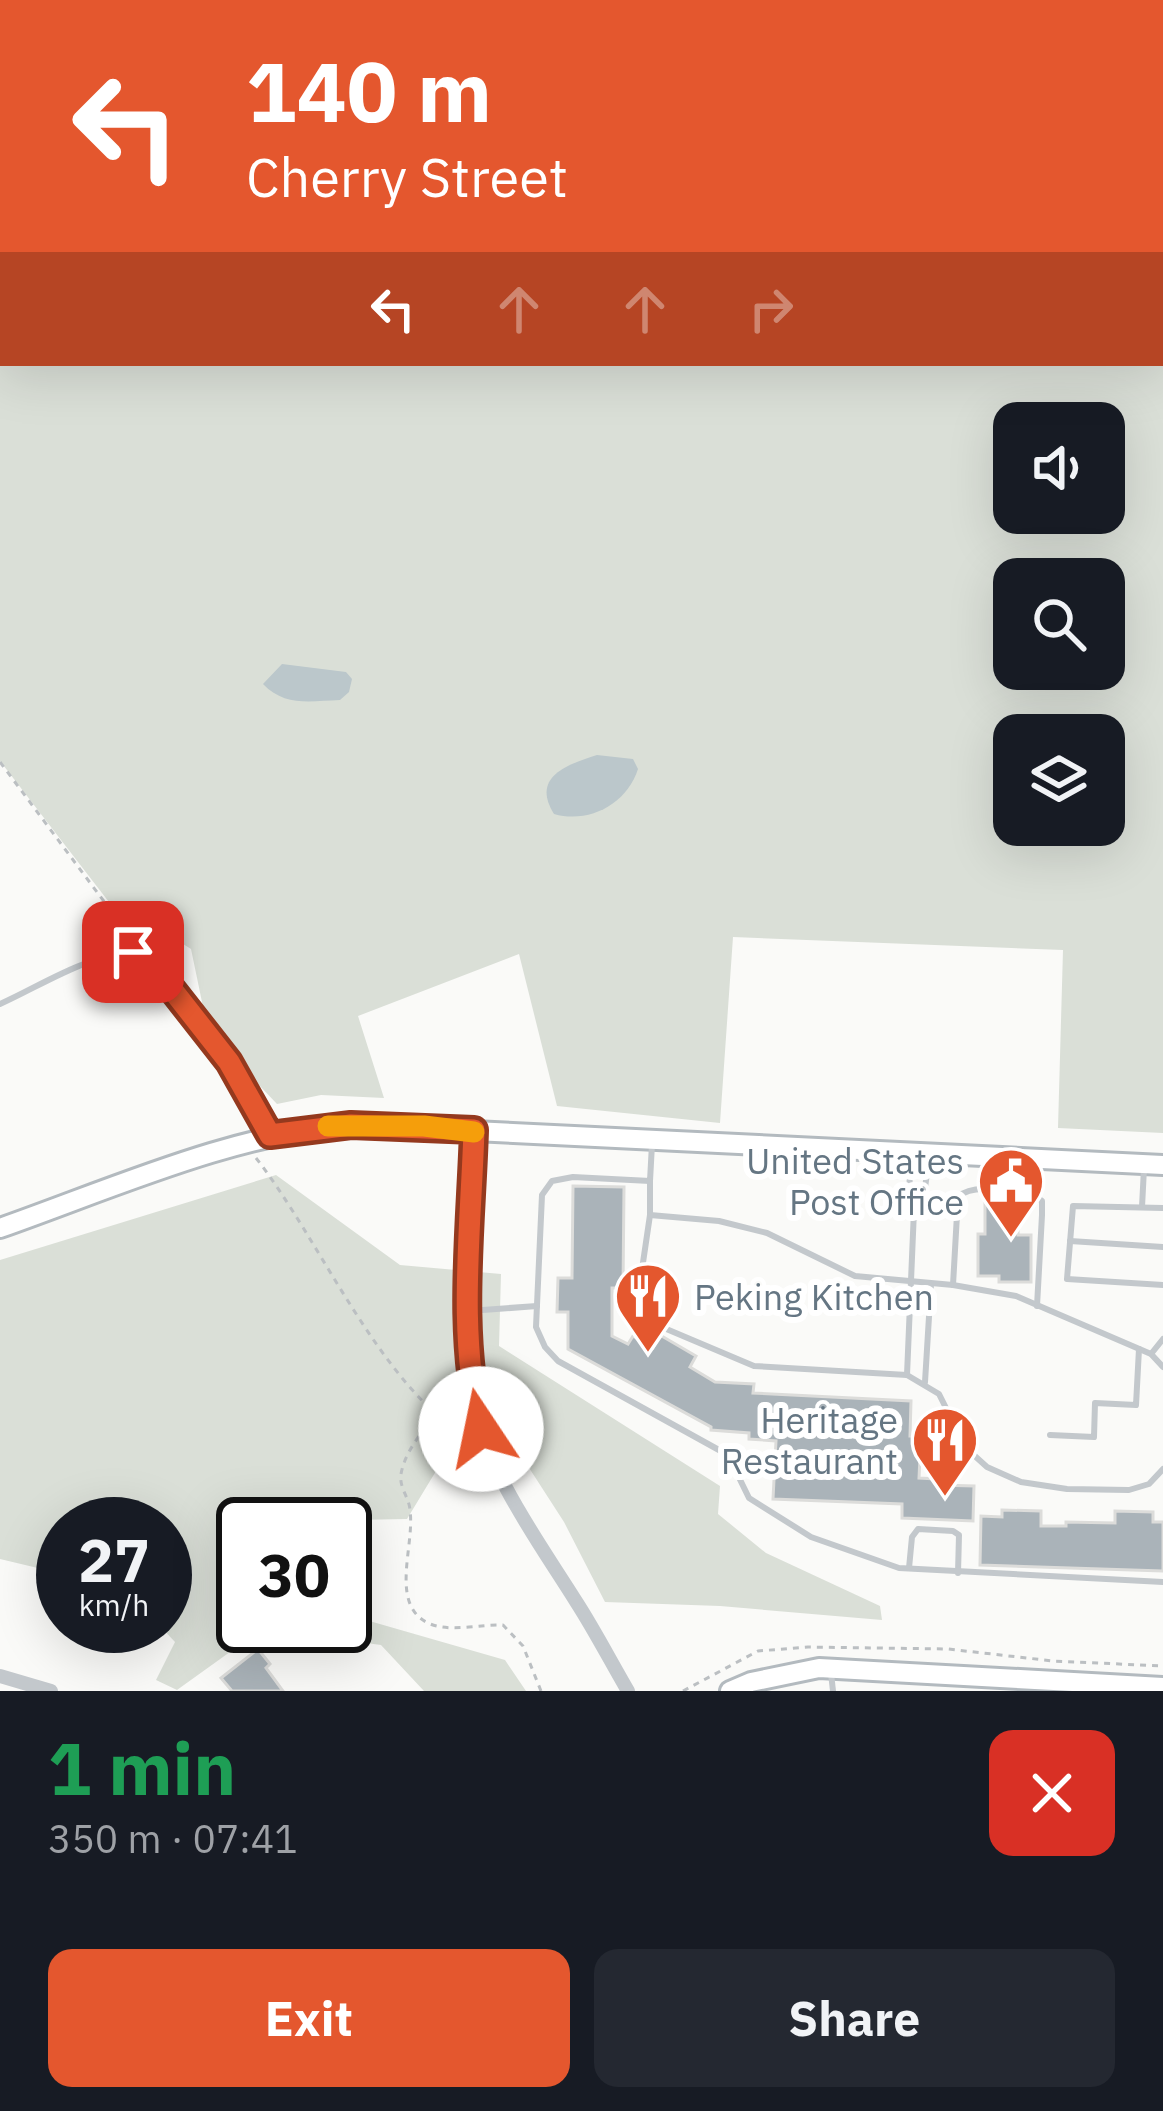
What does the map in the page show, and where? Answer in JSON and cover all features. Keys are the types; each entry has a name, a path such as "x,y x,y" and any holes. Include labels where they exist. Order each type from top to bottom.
{"street":[{"path":"0,1228 244,1142 351,1125 1154,1165"},
{"path":"474,1130 469,1311 473,1399 522,1518 628,1691"},
{"path":"730,1691 751,1682 830,1669 1047,1686 1162,1688"},
{"path":"0,1676 51,1691"}],"lane":[{"path":"0,1004 70,971 110,957 142,953 229,1062 270,1135"},
{"path":"653,1140 650,1216 640,1283 644,1308 664,1328 754,1366 907,1375 939,1394 966,1448 987,1467 1008,1477 1067,1490 1129,1490 1161,1475"},
{"path":"907,1375 914,1210 909,1151"},
{"path":"914,1210 923,1203 930,1155"},
{"path":"1142,1207 1154,1165"},
{"path":"650,1181 552,1180 542,1196 536,1327 545,1347 558,1360 728,1455 749,1498 811,1537 909,1569 1163,1582"},
{"path":"952,1285 958,1197 976,1189 1035,1196 1042,1201 1037,1306"},
{"path":"1163,1208 1073,1206 1066,1279 1163,1285"},
{"path":"650,1216 719,1221 767,1232 855,1276 1016,1296 1151,1354 1163,1367"},
{"path":"1070,1241 1163,1247"},
{"path":"924,1383 931,1284"},
{"path":"469,1311 537,1306"},
{"path":"1151,1354 1163,1339"},
{"path":"1050,1435 1094,1437 1095,1403 1136,1405 1139,1349"},
{"path":"909,1569 912,1537 918,1529 953,1531 959,1535 958,1573"},
{"path":"830,1669 832,1691"}],"path":[{"path":"0,762 142,953"},
{"path":"244,1142 407,1386 434,1415 492,1452"},
{"path":"434,1415 408,1452 400,1476 411,1512 404,1585 408,1606 428,1623 503,1624 523,1646 541,1691"}],"shaded area":[{"path":"0,366 1163,366 1163,1133 1058,1128 1063,950 733,937 720,1123 557,1106 519,954 358,1016 384,1098 321,1095 277,1104 208,1031 191,949 148,922 129,928 0,761"},
{"path":"282,664 346,672 352,679 349,692 340,700 298,701 280,696 263,684"},
{"path":"597,755 633,759 638,769 625,792 593,813 554,814 548,801 549,782 564,768"},
{"path":"276,1175 400,1265 501,1274 499,1346 720,1486 718,1514 766,1553 880,1606 882,1620 605,1602 564,1522 482,1395 407,1519 372,1520 372,1497 216,1497 216,1653 229,1653 177,1690 156,1680 170,1653 192,1653 192,1497 36,1497 36,1568 0,1559 0,1260"},
{"path":"372,1622 505,1660 526,1691 424,1691 381,1645 372,1644"}],"building":[{"path":"573,1186 624,1187 623,1288 612,1288 612,1336 628,1344 633,1336 653,1348 660,1335 696,1356 690,1367 715,1382 754,1384 753,1393 911,1401 910,1436 921,1436 919,1478 937,1479 937,1485 974,1486 973,1521 902,1518 902,1504 773,1499 776,1441 711,1430 568,1349 568,1312 557,1312 558,1278 572,1278"},
{"path":"985,1201 1018,1201 1018,1235 1031,1235 1031,1282 978,1276 978,1234 985,1234"},
{"path":"1002,1510 1041,1511 1041,1526 1115,1523 1115,1511 1153,1512 1153,1522 1163,1522 1163,1571 980,1565 981,1516 1002,1517"},
{"path":"253,1653 261,1653 283,1691 232,1691 221,1678"}],"slow traffic":[{"path":"328,1126 424,1126 474,1132"}],"place":[{"name":"United States Post Office","path":"1011,1240"},
{"name":"Peking Kitchen","path":"648,1355"},
{"name":"Heritage Restaurant","path":"945,1499"}],"route":[{"path":"133,952 149,960 229,1062 270,1135 351,1125 474,1130 468,1330 473,1399 481,1429"}]}
